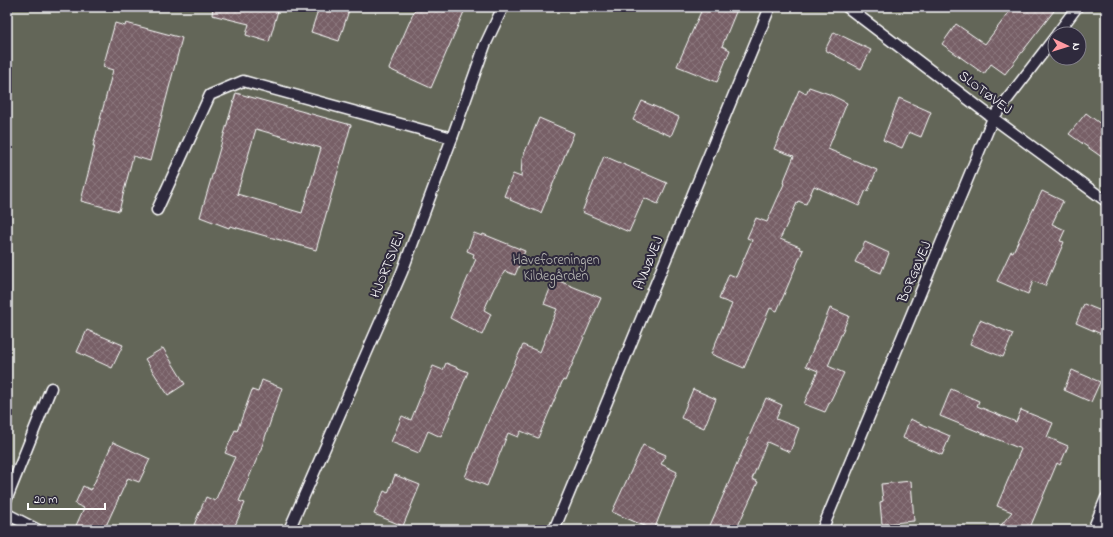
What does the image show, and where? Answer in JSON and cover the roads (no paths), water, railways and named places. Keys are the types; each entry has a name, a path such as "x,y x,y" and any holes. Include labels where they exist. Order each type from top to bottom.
{"lane":[{"name":"HJORTSVEJ","path":"289,530 402,272 485,45 503,7"},
{"name":"AVNØVEJ","path":"554,530 770,7"},
{"name":"SLOTØVEJ","path":"847,7 1106,201"},
{"path":"1063,26 1077,7"},
{"name":"BORGØVEJ","path":"822,530 994,118 1047,48"},
{"path":"157,210 210,95 243,81 452,138"},
{"path":"7,498 51,388"},
{"path":"1093,530 1106,498"},
{"path":"7,514 38,530"}],"park label":[{"name":"Haveforeningen Kildegården","path":"556,268"}]}
